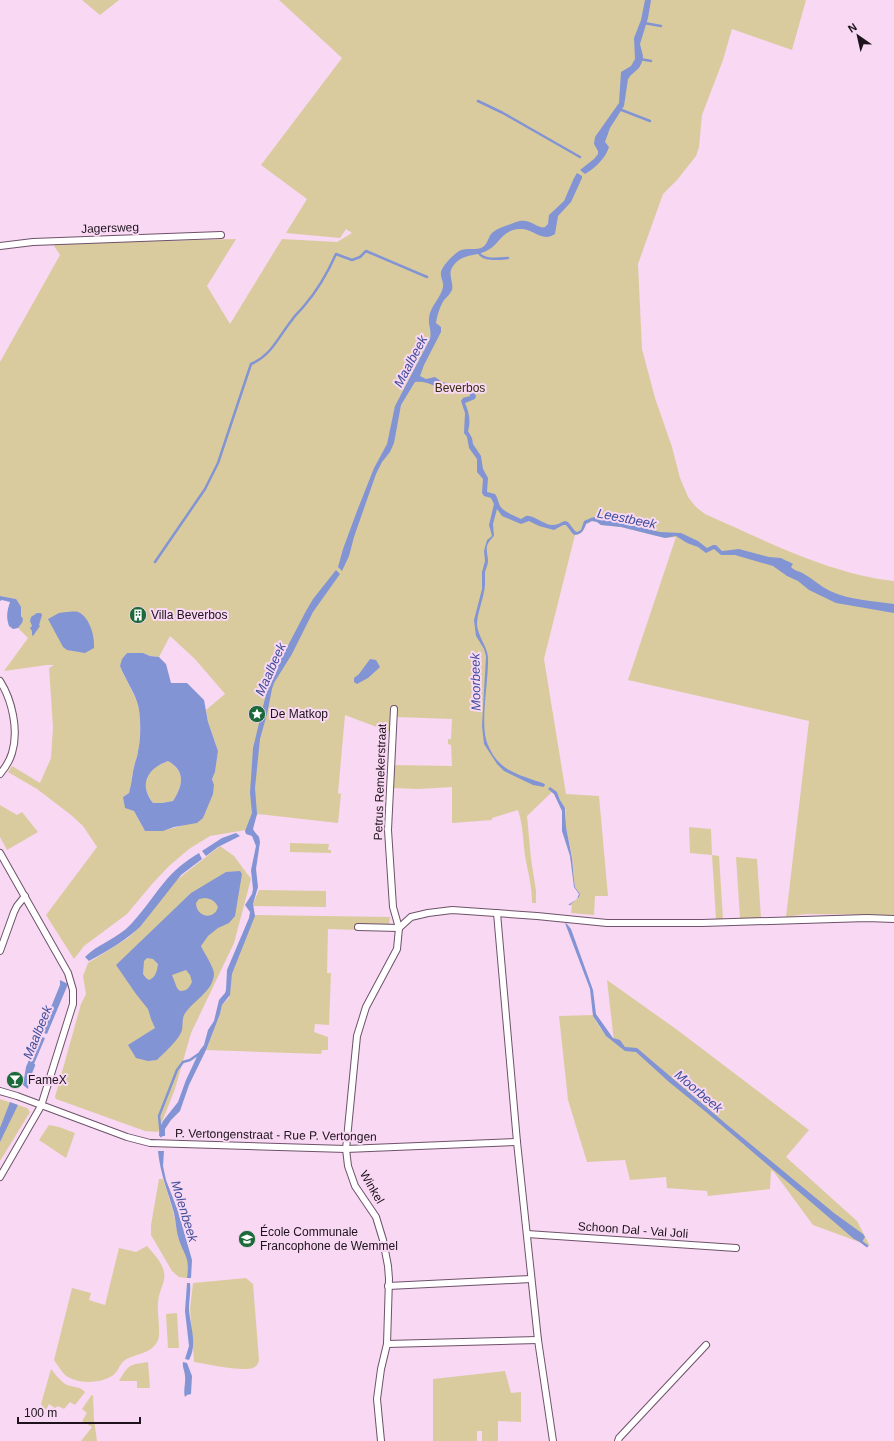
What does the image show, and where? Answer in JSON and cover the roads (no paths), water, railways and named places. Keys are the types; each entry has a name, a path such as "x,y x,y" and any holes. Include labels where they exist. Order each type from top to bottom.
{"street":[{"name":"Jagersweg","path":"0,246 33,242 220,235"},
{"path":"0,680 12,713 15,732 12,752 6,767 0,774"},
{"name":"Petrus Remekerstraat","path":"394,709 388,830 393,907 399,928"},
{"path":"0,853 68,973 73,990 73,1004 42,1106 0,1177"},
{"path":"0,952 14,912 25,896"},
{"path":"358,927 399,928 411,917 452,910 607,923 702,923 867,918 894,919"},
{"path":"497,913 517,1142 531,1279 538,1340 553,1441"},
{"name":"Winkel","path":"381,1441 378,1399 381,1369 387,1344 388,1266 383,1240 376,1216 355,1186 348,1166 346,1149 357,1036 366,1007 397,949 399,928"},
{"name":"P. Vertongenstraat - Rue P. Vertongen","path":"0,1091 127,1137 150,1143 346,1149 517,1142"},
{"name":"Schoon Dal - Val Joli","path":"527,1234 736,1248"},
{"path":"388,1286 531,1279"},
{"path":"387,1344 538,1340"},
{"path":"618,1441 619,1438 706,1345"}],"water":[{"path":"645,0 651,0 648,18 640,44 643,56 642,62 639,68 628,79 624,106 610,128 605,142 609,147 605,155 599,163 585,174 580,170 598,154 594,144 595,137 619,103 621,72 631,66 635,59 634,38 641,20"},
{"path":"577,173 582,176 582,178 571,202 558,216 555,234 546,237 525,229 514,230 505,235 488,250 465,257 453,266 451,269 452,290 444,300 436,320 436,323 441,327 441,332 420,376 426,379 435,377 442,382 469,386 473,389 476,396 475,399 465,403 469,417 468,431 472,438 473,444 481,456 483,469 488,478 487,492 495,494 500,506 504,510 521,519 529,516 550,525 556,525 565,521 568,522 577,532 581,530 584,521 595,517 660,532 681,533 698,541 707,548 716,545 722,551 739,549 769,557 781,558 793,564 791,567 830,591 853,598 894,604 894,613 836,603 809,590 798,581 787,576 773,566 735,555 721,555 714,549 706,553 698,547 687,543 676,536 665,538 621,527 601,525 592,521 586,524 581,533 575,535 566,525 554,530 539,526 529,521 521,524 502,516 497,509 493,524 494,536 487,546 488,561 485,572 485,585 477,623 477,628 486,648 488,657 484,715 485,736 493,754 504,767 519,775 545,784 544,787 533,785 504,771 497,764 484,744 482,726 486,656 484,649 476,636 474,620 482,589 482,572 485,561 484,551 487,540 492,536 489,525 494,504 491,498 484,496 482,493 483,479 477,472 477,459 469,448 467,437 464,433 465,413 461,401 463,398 470,396 470,392 444,390 428,383 415,382 401,405 394,443 376,474 349,556 342,571 338,567 343,549 374,468 387,444 395,406 430,339 430,314 442,291 443,285 441,272 444,266 459,251 483,247 491,234 503,227 516,222 526,221 539,227 545,227 548,224 549,215 564,201"},
{"path":"336,570 340,574 313,612 292,654 274,683 260,739 255,788 257,814 253,829 259,837 260,842 256,869 258,887 253,904 255,916 232,974 230,995 222,1005 206,1050 189,1085 180,1111 165,1129 165,1136 159,1136 160,1127 178,1102 186,1080 200,1050 204,1045 208,1030 214,1021 219,1000 226,990 227,970 249,918 250,912 245,905 252,894 253,889 251,870 256,846 252,836 246,834 245,831 252,813 250,793 253,748 269,682 313,599"},
{"path":"0,596 16,599 21,607 21,616 23,619 18,628 13,629 9,626 7,614 10,602 0,601"},
{"path":"78,612 86,618 93,633 94,648 85,653 67,650 63,647 48,619 59,613"},
{"path":"37,613 41,613 42,615 40,626 33,636 30,628 32,626 30,621 31,617"},
{"path":"127,653 143,653 150,656 159,657 166,664 171,683 187,683 204,700 208,722 218,751 215,772 212,779 214,785 213,794 203,818 197,823 174,827 163,831 145,831 134,811 125,808 123,797 129,793 140,741 140,715 134,695 120,666 122,659","holes":["168,761 174,765 180,774 181,784 173,801 153,803 146,789 147,778 151,772 161,764"]},
{"path":"370,659 376,660 380,667 368,678 357,684 354,682 354,678 359,674"},
{"path":"550,787 557,792 565,808 566,827 572,858 575,887 580,894 577,899 579,894 574,887 570,856 562,831 562,811 554,794 548,789"},
{"path":"236,833 240,836 218,847 206,856 202,851 222,838"},
{"path":"199,853 202,859 181,875 140,927 109,950 89,961 85,957 126,929 171,875 182,864"},
{"path":"240,871 242,874 235,916 229,923 218,928 208,936 201,946 214,971 213,980 206,991 184,1015 182,1030 175,1042 157,1060 148,1061 136,1058 128,1045 155,1028 148,1009 116,965 191,893 226,872","holes":["205,898 216,903 218,907 216,911 209,916 202,914 197,908 196,903 199,899","147,958 153,959 158,964 155,975 149,980 143,974 144,961","186,970 190,975 192,982 188,989 180,991 177,988 172,975"]},
{"path":"565,923 571,929 593,990 596,1014 613,1038 620,1040 625,1047 637,1048 834,1213 863,1234 865,1237 862,1242 854,1239 669,1082 636,1052 625,1051 606,1036 593,1016 590,989"},
{"path":"60,980 68,984 47,1034 41,1032 60,985"},
{"path":"39,1036 45,1038 31,1071 28,1089 23,1085 26,1067"},
{"path":"10,1102 18,1105 0,1142 0,1128"},
{"path":"158,1151 164,1151 163,1166 166,1180 178,1211 192,1260 191,1278 187,1278 187,1261 178,1237 174,1213 162,1175"},
{"path":"187,1283 190,1283 189,1309 193,1335 193,1348 189,1360 185,1359 189,1346 185,1311"},
{"path":"183,1362 187,1363 192,1376 191,1394 185,1397 185,1374"}],"waterway":[{"path":"644,23 661,26"},
{"path":"640,59 651,61"},
{"path":"478,101 503,113 580,157"},
{"path":"619,109 650,121"},
{"path":"155,562 205,489 218,463 251,364 270,351 322,281 336,254 352,260 360,257 366,251 427,277"},
{"path":"478,251 486,258 508,258"},
{"name":"Molenbeek","path":"161,1136 159,1116 177,1070 183,1062 190,1060 200,1053"},
{"name":"Maalbeek","path":"30,1075 34,1065"},
{"name":"Moorbeek","path":"859,1240 867,1246"}],"place":[{"name":"Villa Beverbos","path":"138,615"},
{"name":"De Matkop","path":"257,714"},
{"name":"FameX","path":"15,1080"},
{"name":"École Communale Francophone de Wemmel","path":"247,1239"}],"park label":[{"name":"Beverbos","path":"460,388"}],"water label":[{"name":"Leestbeek","path":"627,518"}]}
